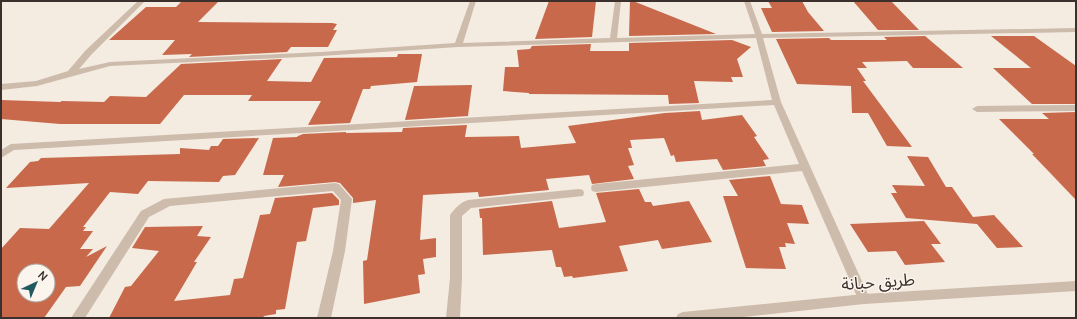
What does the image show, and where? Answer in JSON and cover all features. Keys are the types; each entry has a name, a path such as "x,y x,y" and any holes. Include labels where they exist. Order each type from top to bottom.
{"street":[{"path":"72,73 88,52 142,1"},
{"path":"458,45 473,1"},
{"path":"613,41 618,1"},
{"path":"747,1 759,36 777,102 864,298"},
{"path":"1,87 38,83 110,64 321,54 458,45 759,36 1076,30"},
{"path":"1,155 11,147 777,102"},
{"path":"977,109 1076,108"},
{"path":"596,188 806,167"},
{"path":"78,318 145,214 168,202 335,187 347,199 339,251 324,318"},
{"path":"453,318 456,278 456,215 468,204 579,193"},
{"name":"طريق حبانة","path":"683,318 864,298 1076,286"}],"building":[{"path":"182,1 219,1 198,22 332,23 337,24 333,30 337,30 328,47 291,47 287,52 189,57 192,54 162,55 175,40 109,40 146,7 176,7"},
{"path":"549,1 596,1 592,37 535,39"},
{"path":"630,1 633,1 716,34 629,36"},
{"path":"768,1 802,1 808,12 824,31 772,32 761,8 772,8"},
{"path":"853,1 891,1 919,30 878,30"},
{"path":"925,36 963,68 913,68 907,61 862,62 867,68 857,68 866,81 863,81 912,147 887,146 868,113 852,113 851,86 797,84 776,39 829,38 831,40 887,40 884,37"},
{"path":"991,36 1034,36 1076,66 1076,104 1032,104 993,68 1031,68"},
{"path":"732,40 751,47 737,59 743,77 731,77 733,82 694,81 699,103 669,104 668,95 529,94 503,91 505,67 519,67 517,50 530,49 532,46 591,44 590,51 629,51 629,43"},
{"path":"398,54 422,54 417,82 371,86 370,89 363,89 350,123 308,125 321,101 248,101 252,95 184,95 160,124 60,124 1,119 1,100 104,102 110,96 146,97 181,64 282,59 267,81 311,82 324,58 397,57"},
{"path":"472,85 468,116 405,120 414,86"},
{"path":"700,111 702,120 742,115 757,136 754,137 769,159 763,160 766,166 723,170 717,159 676,162 674,155 671,156 664,138 630,140 632,148 628,148 634,165 628,166 634,179 592,184 589,175 546,179 549,190 479,197 478,192 423,195 420,240 436,238 436,257 423,259 425,274 418,275 420,293 364,304 363,261 367,260 376,200 353,203 353,198 340,183 335,182 278,187 284,175 263,175 273,138 297,137 303,134 346,132 402,132 403,128 467,125 465,137 519,136 521,148 576,143 568,126 665,113"},
{"path":"1076,112 1076,200 1032,154 1034,154 999,119 1049,119 1042,113"},
{"path":"259,138 235,175 223,176 219,182 148,181 138,194 110,192 83,227 86,227 83,231 93,231 80,249 93,249 86,257 107,246 80,286 66,287 56,301 56,263 16,263 16,303 55,303 44,318 1,318 1,249 20,228 49,229 89,183 6,188 30,162 38,161 41,158 180,154 180,148 209,150 211,146 218,146 223,139"},
{"path":"907,156 928,157 946,187 952,187 973,217 994,215 1023,247 997,248 977,224 906,218 891,193 897,193 892,185 925,186"},
{"path":"770,176 781,204 802,205 809,224 787,223 795,244 785,243 786,247 779,247 786,269 746,268 723,196 738,196 729,180"},
{"path":"639,189 645,202 651,202 653,206 689,201 712,242 662,249 658,240 619,246 628,271 573,278 572,276 564,277 561,267 556,267 552,250 483,255 482,218 480,218 479,209 552,201 559,228 606,222 596,193"},
{"path":"332,193 339,200 339,205 313,208 306,241 297,242 285,309 276,310 276,314 264,316 263,318 109,318 125,287 131,286 159,251 132,248 145,227 203,226 197,236 211,237 194,262 197,262 174,301 230,295 234,279 243,278 260,215 270,214 275,198"},
{"path":"924,221 941,244 931,244 945,262 905,265 896,251 868,252 850,224"}]}
